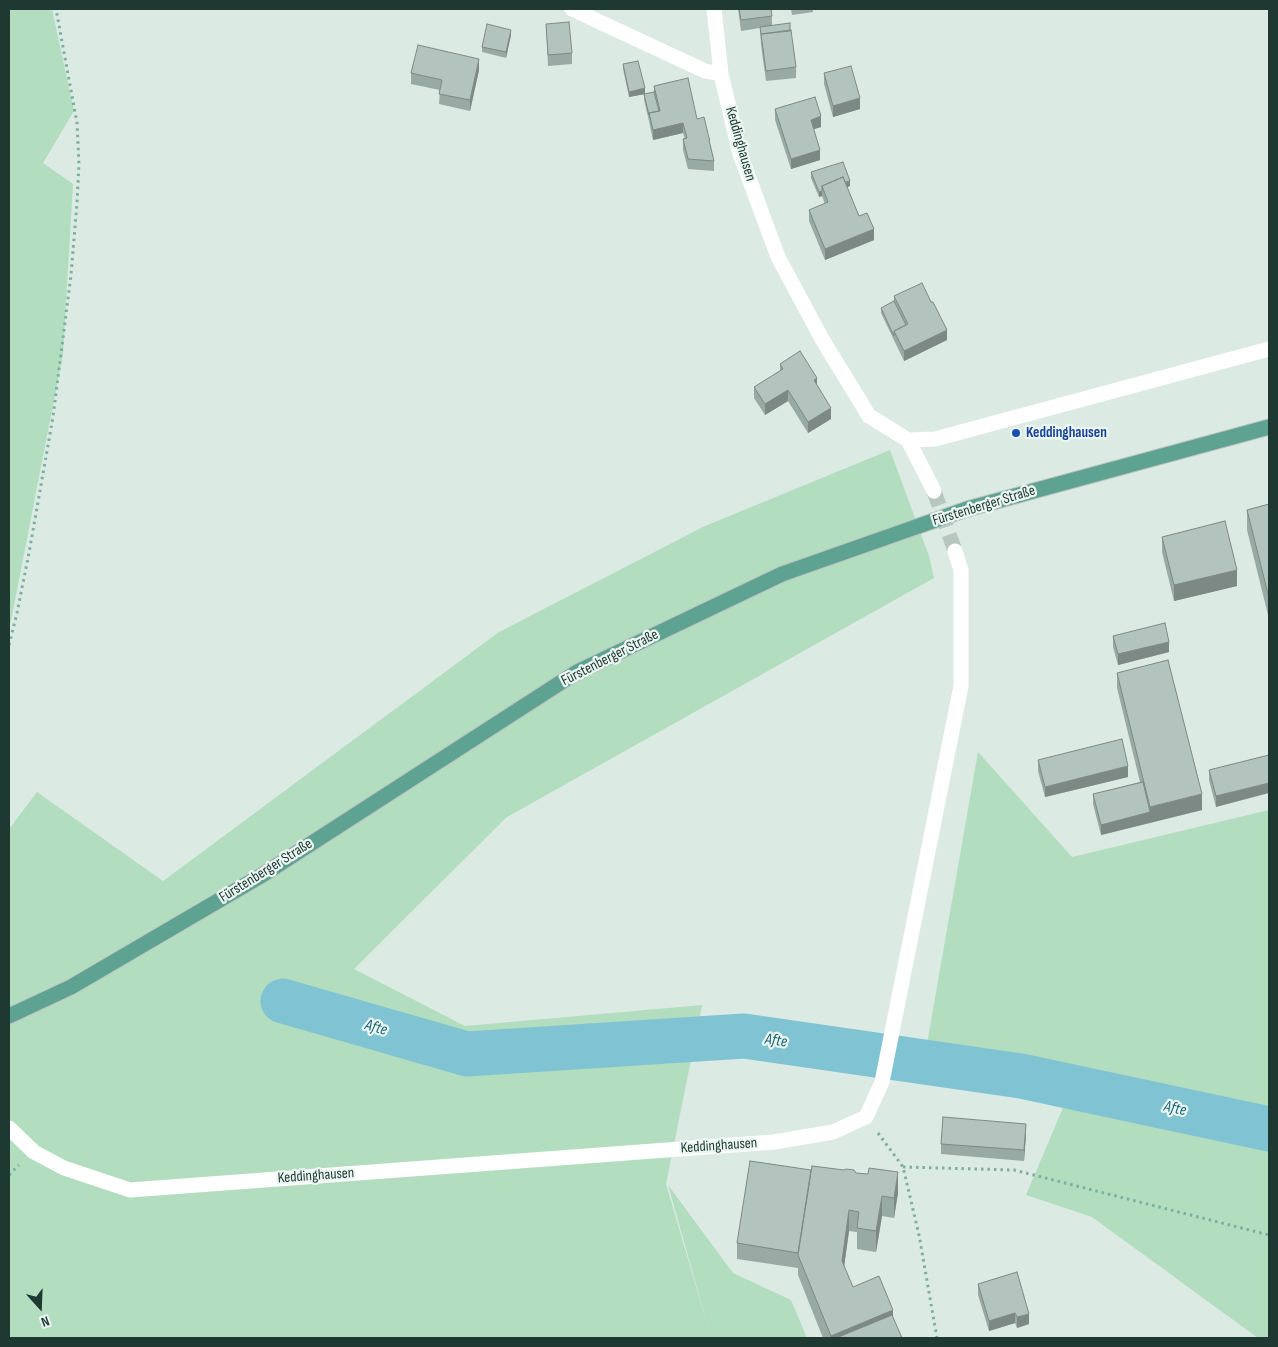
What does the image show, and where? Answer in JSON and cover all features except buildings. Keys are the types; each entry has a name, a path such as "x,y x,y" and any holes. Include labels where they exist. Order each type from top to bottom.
{"main road":[{"name":"Fürstenberger Straße","path":"9,1016 71,987 264,874 577,672 782,574 967,509 1269,426"}],"street":[{"path":"572,9 705,71 721,74"},
{"name":"Keddinghausen","path":"714,9 721,74 740,154 778,257 822,340 869,416 908,440"},
{"path":"934,491 908,440 935,439 1269,349"},
{"path":"866,1117 882,1082 961,686 961,570 955,551"},
{"name":"Keddinghausen","path":"9,1128 34,1152 64,1168 130,1190 774,1142 833,1132 866,1117"}],"path":[{"path":"9,645 24,579 52,417 71,275 77,203 77,123 56,9"},
{"path":"866,1117 902,1167 919,1235 937,1338"},
{"path":"902,1167 1014,1170 1269,1235"}],"green space":[{"path":"9,9 52,9 74,111 43,163 73,184 63,354 9,631"},
{"path":"890,450 929,556 934,578 507,817 354,969 465,1026 702,1005 666,1184 710,1334 668,1185 733,1273 791,1300 807,1338 9,1338 9,829 37,792 163,881 499,632 705,526"},
{"path":"978,752 1072,857 1269,810 1269,1338 1258,1338 1092,1217 1026,1195 1065,1103 921,1078"}],"waterway":[{"name":"Afte","path":"283,1001 467,1054 744,1036 1021,1076 1269,1129"}],"tunnel":[{"path":"934,491 955,551"}],"place":[{"name":"Keddinghausen","path":"1016,433"}]}
